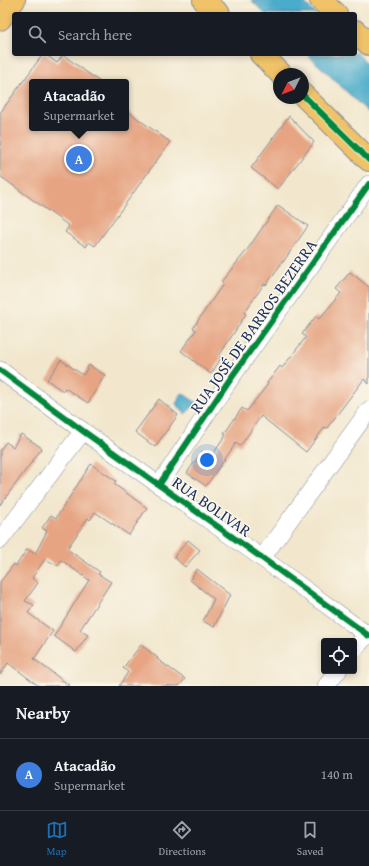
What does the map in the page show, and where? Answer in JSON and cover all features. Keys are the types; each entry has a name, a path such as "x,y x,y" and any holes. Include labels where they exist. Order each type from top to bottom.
{"main road":[{"path":"0,19 14,0"},
{"path":"204,0 217,12"},
{"path":"321,0 334,12"},
{"path":"263,56 275,68"},
{"path":"309,101 369,160"}],"street":[{"name":"RUA JOSÉ DE BARROS BEZERRA","path":"159,485 228,382 369,184"},
{"name":"RUA BOLIVAR","path":"0,370 368,634"},
{"path":"262,558 369,410"},
{"path":"0,540 83,431"},
{"path":"357,647 368,634"},
{"path":"326,686 336,674"}],"water":[{"path":"251,0 302,0 314,12 263,12"},
{"path":"357,53 369,65 369,113 309,56 357,56"},
{"path":"182,393 197,403 185,414 176,404"}],"building":[{"path":"42,56 48,56 57,63 62,56 64,56 96,79 29,79 29,131 129,131 129,112 170,142 95,246 89,242 86,247 65,232 69,226 0,176 0,113"},
{"path":"289,116 314,142 278,189 251,168"},
{"path":"278,205 308,226 244,313 246,314 219,356 221,358 211,374 181,351 196,330 193,328 223,284 221,282 247,250"},
{"path":"350,272 369,287 369,384 364,379 327,428 325,427 306,452 261,416 240,446 236,443 206,486 187,473 202,451 211,457 226,435 224,434 242,408 247,411 280,366 282,368 306,337 302,334 316,316 319,319 341,293 336,289"},
{"path":"61,360 83,375 89,365 105,375 88,403 65,388 63,391 47,380"},
{"path":"159,399 178,415 155,447 135,432"},
{"path":"21,434 42,448 0,505 0,450 6,442 13,447"},
{"path":"91,464 116,481 114,484 147,508 129,535 95,512 90,520 88,518 67,549 100,572 98,574 111,582 80,630 88,635 76,652 54,636 89,580 61,560 58,566 45,559 32,578 38,583 25,601 34,605 28,613 53,631 34,659 70,686 39,686 8,663 0,675 0,582 14,564 16,566 27,549 35,554 47,531 42,528 51,515 56,518"},
{"path":"188,540 200,550 185,567 174,557"},
{"path":"197,569 230,595 214,627 203,621 214,599 190,580"},
{"path":"141,645 158,658 157,659 185,679 179,686 119,686 128,672 123,668"}],"cycle path":[{"path":"309,101 369,160"},
{"path":"159,485 228,382 369,184"},
{"path":"0,370 369,636"}],"place":[{"name":"Atacadão","path":"79,159"}]}
